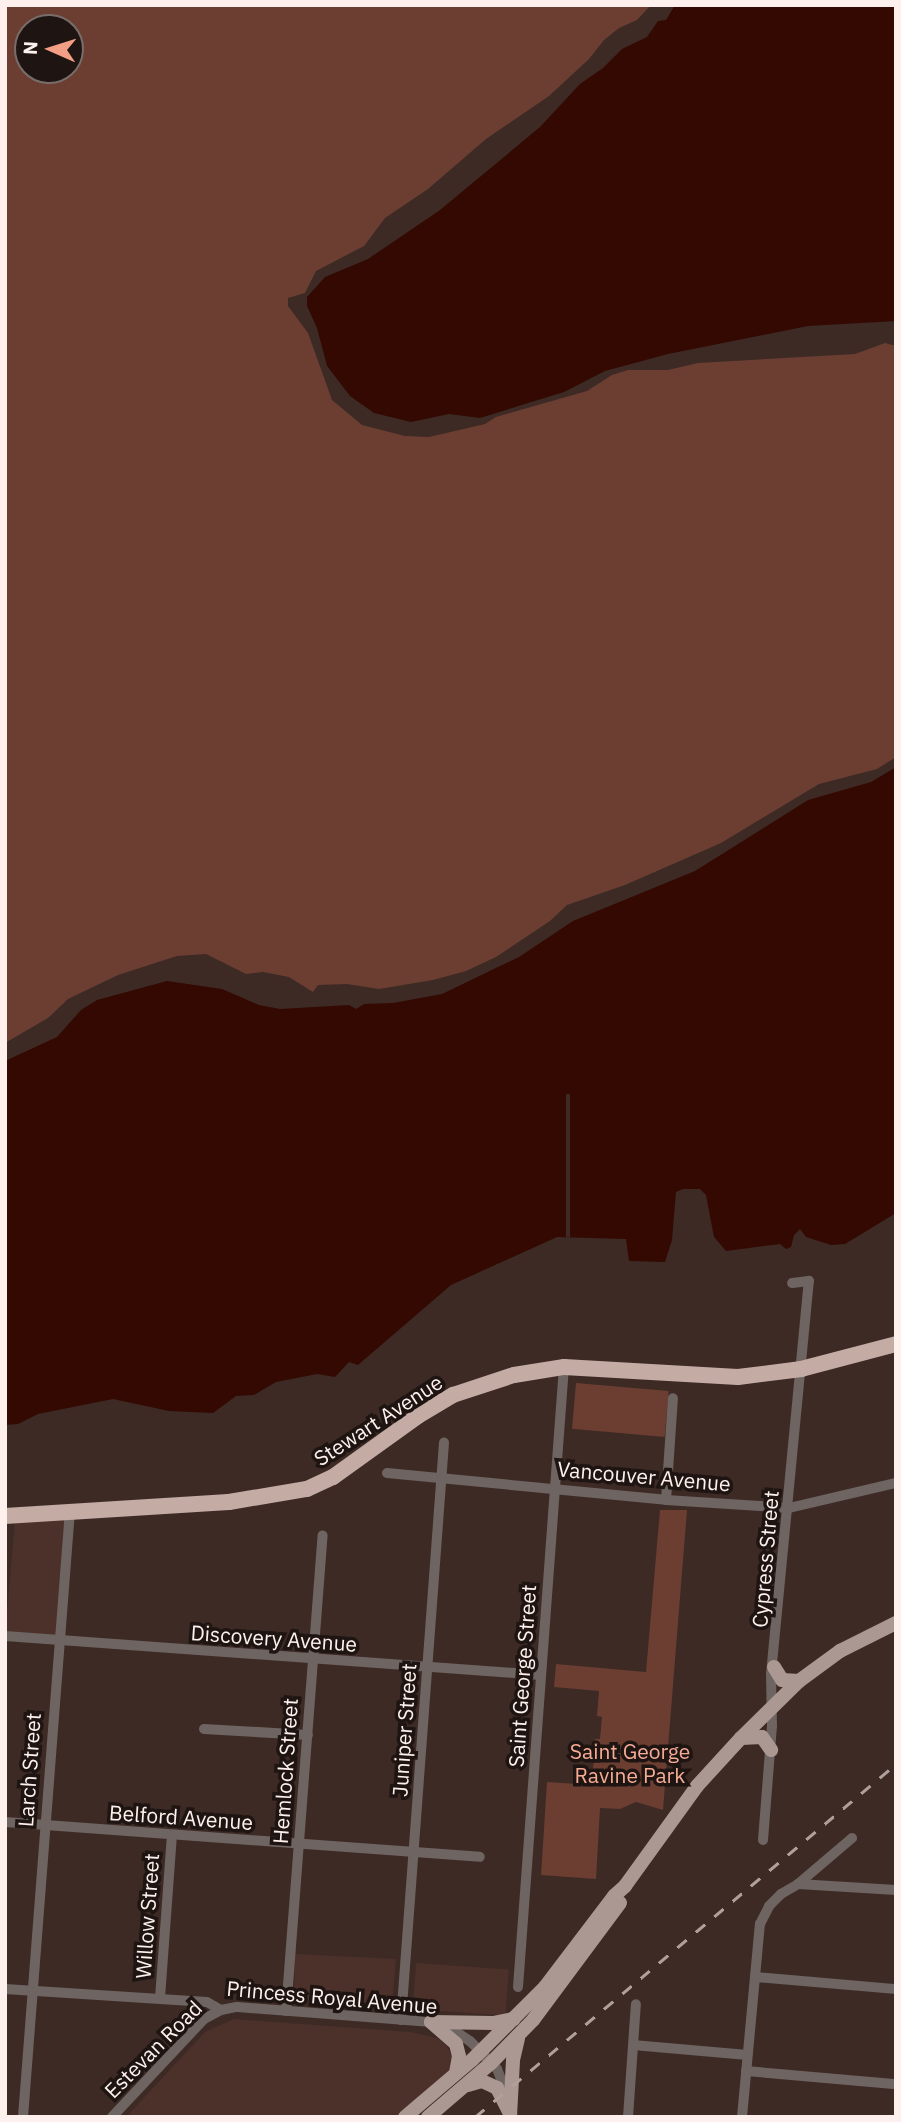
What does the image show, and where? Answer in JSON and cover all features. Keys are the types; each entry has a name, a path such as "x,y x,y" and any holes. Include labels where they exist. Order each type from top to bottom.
{"highway":[{"name":"Stewart Avenue","path":"5,1516 229,1502 307,1489 333,1477 418,1416 453,1395 514,1375 564,1367 738,1377 801,1369 896,1344"}],"main road":[{"path":"405,2117 515,2019 559,1970 614,1896 624,1888 697,1786 741,1738 799,1681 840,1651 896,1623"},
{"path":"774,1667 782,1680 799,1681"},
{"path":"741,1738 762,1737 771,1750"},
{"path":"428,2117 491,2063 520,2034 575,1966 620,1902 624,1888"},
{"path":"431,2022 493,2023 515,2019"},
{"path":"431,2022 456,2044 459,2056 456,2073"},
{"path":"510,2116 513,2053 520,2034"},
{"path":"465,2085 482,2081 493,2085 501,2095 510,2116"}],"street":[{"name":"Cypress Street","path":"763,1840 771,1750 774,1667 808,1281 792,1283"},
{"name":"Saint George Street","path":"518,1987 564,1367"},
{"path":"666,1500 673,1398"},
{"name":"Juniper Street","path":"401,2020 444,1443"},
{"name":"Vancouver Avenue","path":"387,1473 666,1500 789,1507 896,1483"},
{"name":"Larch Street","path":"23,2117 70,1510"},
{"name":"Hemlock Street","path":"286,2011 323,1535"},
{"name":"Discovery Avenue","path":"5,1636 313,1661 541,1675"},
{"path":"204,1729 308,1735"},
{"name":"Belford Avenue","path":"5,1822 480,1857"},
{"name":"Willow Street","path":"160,1998 172,1836"},
{"path":"742,2117 760,1924 769,1906 781,1894 798,1884 852,1838"},
{"path":"798,1884 896,1890"},
{"path":"755,1978 896,1989"},
{"name":"Princess Royal Avenue","path":"5,1989 207,2002 221,2010 237,2007 431,2022 460,2032 491,2063"},
{"path":"628,2117 636,2004"},
{"name":"Estevan Road","path":"112,2117 204,2019 221,2010"},
{"path":"633,2046 748,2055"},
{"path":"491,2063 507,2090 510,2116"},
{"path":"746,2071 896,2084"}],"shaded area":[{"path":"675,5 896,5 896,321 808,326 668,354 605,371 564,392 480,418 449,414 411,422 374,413 350,396 327,366 317,328 307,306 307,297 325,277 368,259 440,210 540,127 580,84 603,68 622,49 647,37 658,21 666,20"},
{"path":"896,767 896,1213 845,1244 831,1245 806,1237 800,1229 794,1235 791,1247 786,1249 780,1244 726,1251 714,1237 706,1195 700,1189 683,1189 676,1192 672,1240 665,1262 629,1261 626,1239 557,1237 451,1285 358,1365 349,1362 335,1377 317,1374 276,1382 254,1395 236,1396 213,1413 169,1411 113,1399 38,1414 18,1424 5,1425 5,1061 57,1037 81,1010 97,1000 167,981 222,989 259,1005 280,1009 349,1005 356,1009 364,1004 393,1003 442,994 519,957 573,921 695,871 808,800 871,782"},
{"path":"16,1507 68,1512 57,1639 5,1634"},
{"path":"295,1954 396,1959 392,2005 388,2008 300,2001 294,1996"},
{"path":"416,1963 509,1969 506,2015 413,2009"},
{"path":"234,2019 410,2032 437,2038 445,2044 454,2058 450,2072 396,2117 126,2117 205,2032"}],"green space":[{"path":"5,5 651,5 637,20 619,28 604,40 589,59 549,96 486,139 428,189 385,218 364,246 316,271 305,293 288,298 288,306 308,333 332,400 362,425 405,436 429,437 485,424 496,417 587,391 612,375 628,370 668,370 698,363 855,354 885,343 896,346 896,757 877,769 819,784 721,843 625,885 567,905 550,921 496,957 466,971 433,980 379,989 347,984 318,985 313,992 289,977 263,972 246,974 206,954 177,956 118,975 68,999 48,1018 5,1043"},
{"path":"576,1383 669,1391 665,1437 572,1429"},
{"name":"Saint George Ravine Park","path":"660,1510 687,1510 663,1810 636,1802 620,1809 600,1808 596,1879 541,1875 547,1782 592,1785 595,1739 600,1739 602,1717 597,1716 599,1691 554,1687 556,1664 646,1672"}],"pier":[{"path":"566,1094 570,1094 570,1237 566,1237"}],"railway":[{"path":"475,2117 896,1764"}]}
